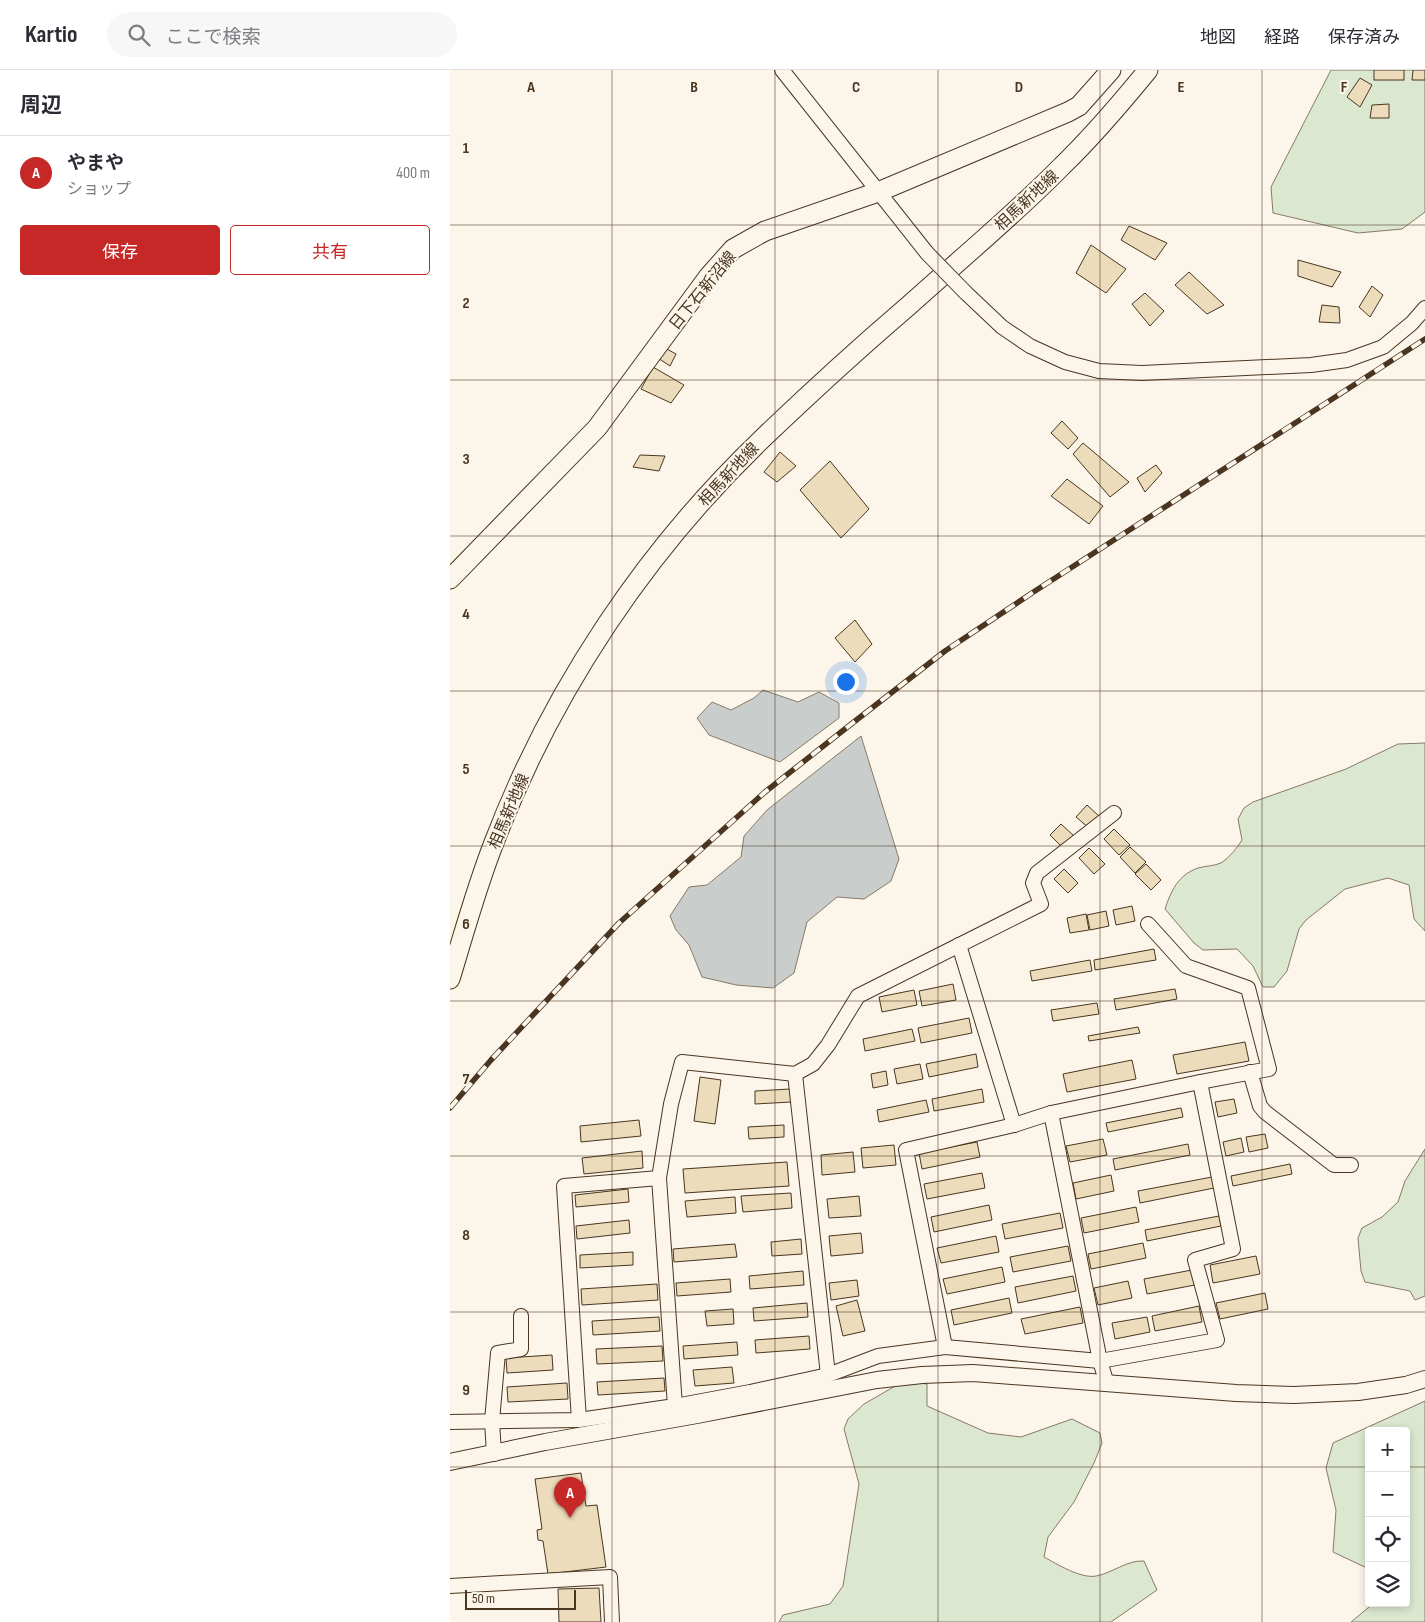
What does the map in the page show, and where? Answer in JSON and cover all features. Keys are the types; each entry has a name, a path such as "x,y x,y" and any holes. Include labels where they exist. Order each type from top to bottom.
{"main road":[{"name":"日下石新沼線","path":"450,579 597,428 709,276 733,249 765,232 878,192 1068,112 1079,106 1111,70"},
{"name":"相馬新地線","path":"450,980 495,839 532,756 578,668 611,616 706,497 762,439 992,233 1056,173 1121,103 1148,70"}],"street":[{"path":"782,70 927,253 1002,327 1030,346 1065,362 1099,372 1142,373 1311,365 1347,360 1383,347 1412,323 1425,308"},
{"path":"675,1406 659,1178 671,1104 682,1062 795,1074 813,1064 828,1045 858,996 1041,904 1033,884 1037,873 1114,813"},
{"path":"945,1347 906,1150 1014,1125 1051,1113 1269,1069 1248,988 1186,966 1148,924"},
{"path":"959,945 1014,1125"},
{"path":"1250,1072 1260,1106 1265,1112 1334,1165 1351,1165"},
{"path":"795,1074 828,1375"},
{"path":"450,1422 579,1420 675,1406 828,1375 878,1356 945,1347 1100,1361 1217,1340 1195,1260 1233,1249 1200,1082"},
{"path":"1051,1113 1100,1361 1107,1384"},
{"path":"579,1420 564,1186 659,1178"},
{"path":"494,1454 492,1421 498,1353 521,1349 521,1316"},
{"path":"450,1462 545,1442 877,1380 913,1376 972,1373 1236,1393 1294,1394 1358,1392 1406,1385 1425,1379"},
{"path":"450,1586 610,1577 612,1622"}],"green space":[{"path":"1331,70 1425,70 1425,212 1402,229 1358,233 1273,213 1271,187"},
{"path":"1425,743 1425,931 1414,919 1409,885 1388,878 1345,889 1306,920 1299,929 1287,971 1274,987 1263,987 1253,966 1237,949 1203,950 1194,943 1165,909 1180,879 1198,868 1221,863 1235,849 1242,840 1238,819 1244,808 1253,802 1346,769 1398,744"},
{"path":"1425,1149 1425,1296 1415,1300 1410,1291 1365,1282 1361,1271 1358,1238 1362,1228 1382,1217 1398,1202 1405,1181"},
{"path":"904,1381 927,1384 927,1406 988,1433 1021,1437 1072,1419 1100,1433 1102,1443 1094,1463 1074,1502 1048,1537 1044,1557 1069,1570 1090,1576 1102,1574 1131,1562 1144,1561 1157,1590 1111,1622 779,1622 783,1615 830,1604 843,1586 859,1484 844,1429 848,1419 864,1404"},
{"path":"1425,1401 1425,1622 1351,1622 1369,1607 1410,1607 1410,1427 1368,1427"},
{"path":"1365,1428 1365,1567 1333,1552 1336,1510 1326,1468 1333,1443"}],"shaded area":[{"path":"763,690 798,702 819,692 839,703 839,718 780,762 709,735 697,718 712,702 731,710 754,698"},
{"path":"861,736 899,859 891,881 864,899 837,897 807,922 794,973 773,988 736,985 702,977 689,945 676,930 670,916 689,887 707,885 741,857 744,836 767,810"}],"building":[{"path":"1374,70 1404,70 1404,80 1374,80"},
{"path":"1413,70 1425,70 1425,80 1412,80"},
{"path":"1360,78 1372,85 1360,107 1347,97"},
{"path":"1389,104 1389,118 1370,118 1372,105"},
{"path":"1129,226 1167,243 1155,260 1121,240"},
{"path":"1091,245 1126,269 1106,293 1076,273"},
{"path":"1298,260 1341,272 1332,287 1298,276"},
{"path":"1189,272 1224,305 1207,314 1175,285"},
{"path":"1372,286 1383,295 1370,317 1359,307"},
{"path":"1145,293 1164,311 1150,326 1132,304"},
{"path":"1322,305 1339,307 1340,323 1319,322"},
{"path":"665,348 676,354 670,366 658,358"},
{"path":"653,367 684,385 671,403 641,389"},
{"path":"1062,421 1078,438 1068,449 1051,433"},
{"path":"1083,443 1129,482 1110,497 1073,454"},
{"path":"780,452 796,466 777,482 764,472"},
{"path":"640,455 665,456 659,471 633,467"},
{"path":"830,461 869,509 841,538 800,490"},
{"path":"1156,465 1162,473 1145,492 1137,478"},
{"path":"1067,479 1103,506 1089,524 1051,496"},
{"path":"855,620 872,644 855,662 835,638"},
{"path":"1087,805 1101,818 1090,829 1076,817"},
{"path":"1061,824 1074,836 1063,848 1050,835"},
{"path":"1114,829 1130,845 1119,855 1104,839"},
{"path":"1130,847 1146,862 1135,873 1120,857"},
{"path":"1089,848 1105,864 1094,874 1079,858"},
{"path":"1146,864 1161,880 1151,890 1135,874"},
{"path":"1064,869 1078,883 1068,893 1054,879"},
{"path":"1132,906 1135,921 1116,925 1113,910"},
{"path":"1106,911 1109,926 1090,930 1087,915"},
{"path":"1086,914 1089,930 1070,933 1067,918"},
{"path":"1154,949 1156,960 1095,970 1094,960"},
{"path":"1090,960 1092,971 1032,981 1030,971"},
{"path":"953,984 956,1000 922,1006 919,991"},
{"path":"1175,989 1177,999 1116,1010 1114,999"},
{"path":"914,990 917,1005 882,1012 879,997"},
{"path":"1097,1003 1099,1014 1053,1021 1051,1010"},
{"path":"969,1018 972,1033 921,1043 918,1028"},
{"path":"1138,1027 1140,1033 1089,1041 1088,1036"},
{"path":"912,1029 915,1041 865,1051 863,1039"},
{"path":"1245,1042 1249,1061 1177,1074 1173,1055"},
{"path":"976,1054 978,1067 929,1077 926,1064"},
{"path":"1132,1060 1136,1079 1067,1092 1063,1074"},
{"path":"920,1064 923,1079 897,1084 894,1069"},
{"path":"886,1071 888,1085 873,1088 871,1074"},
{"path":"700,1077 721,1080 715,1124 694,1121"},
{"path":"790,1089 791,1102 755,1104 755,1091"},
{"path":"982,1089 984,1102 934,1111 932,1099"},
{"path":"1234,1099 1237,1113 1218,1117 1215,1102"},
{"path":"926,1100 929,1112 879,1122 877,1110"},
{"path":"1181,1108 1183,1117 1108,1132 1106,1123"},
{"path":"639,1120 641,1136 581,1142 580,1126"},
{"path":"784,1125 784,1137 749,1139 748,1127"},
{"path":"1265,1134 1268,1148 1249,1152 1246,1137"},
{"path":"1241,1138 1244,1152 1226,1156 1223,1142"},
{"path":"1103,1139 1107,1155 1070,1162 1066,1146"},
{"path":"977,1142 980,1157 922,1169 919,1153"},
{"path":"1188,1144 1190,1155 1115,1170 1113,1159"},
{"path":"894,1145 896,1165 863,1168 861,1148"},
{"path":"642,1151 643,1168 584,1174 582,1158"},
{"path":"853,1152 855,1172 822,1175 821,1155"},
{"path":"787,1162 789,1186 685,1193 683,1169"},
{"path":"1290,1164 1292,1174 1233,1186 1231,1176"},
{"path":"982,1173 985,1188 927,1199 924,1184"},
{"path":"1111,1175 1114,1191 1076,1199 1073,1183"},
{"path":"1212,1177 1214,1188 1140,1203 1138,1191"},
{"path":"628,1189 629,1202 576,1207 575,1195"},
{"path":"791,1193 792,1208 743,1212 741,1196"},
{"path":"859,1196 861,1216 829,1218 827,1199"},
{"path":"735,1197 736,1213 687,1217 685,1201"},
{"path":"989,1205 992,1220 934,1232 931,1217"},
{"path":"1136,1207 1139,1222 1084,1233 1081,1218"},
{"path":"1060,1213 1063,1228 1005,1239 1002,1224"},
{"path":"1219,1216 1221,1226 1147,1241 1145,1230"},
{"path":"629,1220 630,1233 577,1239 576,1226"},
{"path":"861,1233 863,1253 831,1256 829,1236"},
{"path":"996,1236 999,1252 941,1263 937,1248"},
{"path":"801,1239 802,1254 772,1256 771,1242"},
{"path":"1143,1243 1146,1258 1091,1269 1088,1254"},
{"path":"735,1244 737,1257 674,1262 673,1249"},
{"path":"1068,1246 1071,1261 1013,1272 1010,1257"},
{"path":"633,1252 633,1265 580,1268 580,1255"},
{"path":"1256,1256 1260,1274 1213,1283 1210,1265"},
{"path":"1002,1267 1005,1282 947,1294 943,1279"},
{"path":"1192,1270 1195,1285 1147,1294 1144,1279"},
{"path":"803,1271 804,1285 750,1289 749,1276"},
{"path":"1073,1276 1076,1291 1018,1303 1015,1287"},
{"path":"730,1279 731,1292 677,1296 676,1283"},
{"path":"857,1280 859,1296 831,1300 829,1283"},
{"path":"1128,1281 1132,1298 1098,1305 1094,1288"},
{"path":"657,1284 658,1300 582,1305 581,1289"},
{"path":"1265,1293 1268,1309 1220,1319 1216,1303"},
{"path":"1009,1298 1012,1313 954,1325 951,1310"},
{"path":"857,1300 865,1331 843,1336 836,1306"},
{"path":"807,1303 808,1317 754,1321 753,1308"},
{"path":"1199,1306 1202,1322 1155,1331 1152,1316"},
{"path":"1080,1307 1083,1323 1025,1334 1021,1319"},
{"path":"733,1309 734,1324 707,1326 705,1311"},
{"path":"659,1317 660,1331 593,1335 592,1321"},
{"path":"1147,1317 1150,1332 1115,1339 1112,1323"},
{"path":"809,1336 810,1349 756,1353 755,1340"},
{"path":"737,1342 738,1355 684,1359 683,1346"},
{"path":"662,1346 663,1361 597,1364 596,1349"},
{"path":"552,1355 553,1370 507,1373 506,1358"},
{"path":"732,1367 734,1383 695,1386 693,1370"},
{"path":"664,1378 665,1391 598,1395 597,1382"},
{"path":"567,1383 568,1399 508,1402 507,1387"},
{"path":"581,1473 586,1506 597,1505 606,1567 548,1574 543,1541 538,1540 537,1530 542,1529 535,1479"},
{"path":"599,1588 601,1622 559,1622 558,1589"}],"railway":[{"path":"450,1108 491,1060 619,923 765,792 945,651 1425,339"}],"place":[{"name":"やまや","path":"570,1518"}]}
